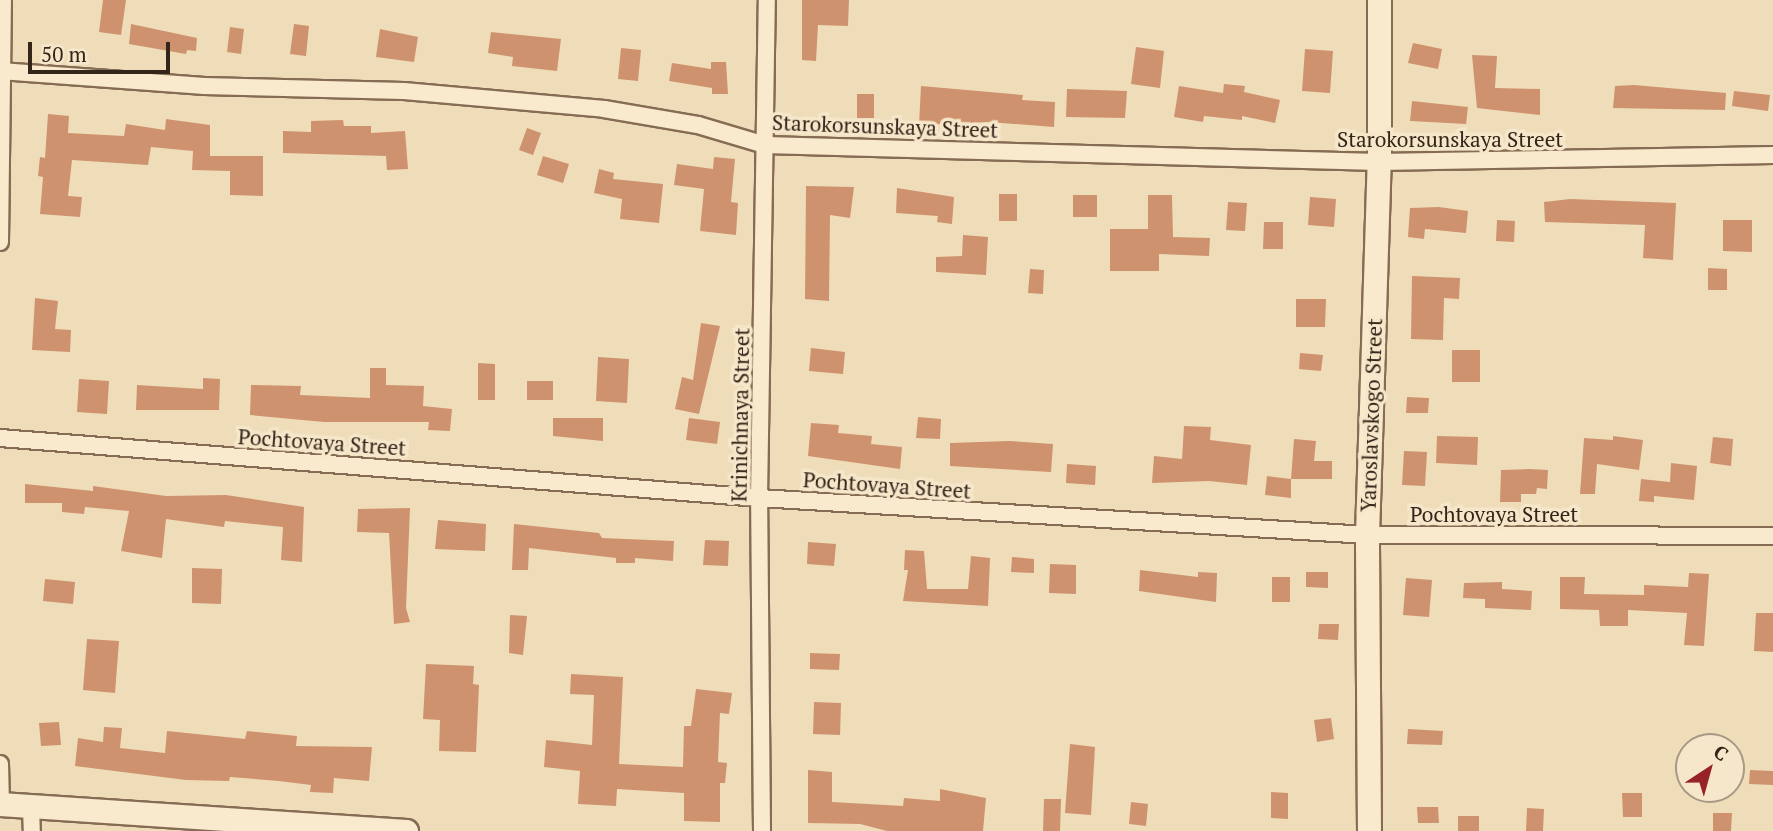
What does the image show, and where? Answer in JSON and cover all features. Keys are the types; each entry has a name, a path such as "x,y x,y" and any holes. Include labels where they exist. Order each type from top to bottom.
{"street":[{"path":"0,242 3,0"},
{"name":"Krinichnaya Street","path":"761,831 759,498 767,0"},
{"name":"Yaroslavskogo Street","path":"1369,831 1367,535 1379,162 1378,0"},
{"name":"Starokorsunskaya Street","path":"2,72 204,86 404,91 604,109 698,125 765,145 1379,162 1773,155"},
{"name":"Pochtovaya Street","path":"0,438 759,498 1367,535 1773,536"},
{"path":"0,764 0,804 406,831"},
{"path":"31,808 32,831"}],"building":[{"path":"103,0 126,0 121,35 99,32"},
{"path":"802,0 849,0 848,26 818,25 816,61 802,60"},
{"path":"131,24 197,38 196,51 187,50 186,54 129,44"},
{"path":"294,24 309,26 306,56 290,54"},
{"path":"230,27 244,29 241,54 227,52"},
{"path":"380,29 418,37 414,62 376,57"},
{"path":"491,32 561,39 557,71 512,66 513,57 488,53"},
{"path":"1413,43 1442,49 1438,69 1408,63"},
{"path":"1136,47 1164,51 1160,88 1131,84"},
{"path":"621,48 641,50 638,81 618,79"},
{"path":"1305,49 1333,51 1330,93 1302,91"},
{"path":"1472,55 1497,56 1495,88 1540,89 1540,115 1477,108"},
{"path":"711,62 726,62 728,94 712,94 712,88 669,81 672,63 711,69"},
{"path":"1224,84 1245,86 1244,92 1280,100 1275,123 1242,116 1242,120 1204,116 1203,122 1174,117 1179,86 1223,93"},
{"path":"1634,85 1726,93 1725,110 1613,108 1615,86"},
{"path":"921,86 1023,95 1022,100 1055,102 1054,127 988,122 919,125"},
{"path":"1067,89 1127,91 1125,118 1066,117"},
{"path":"1734,91 1770,95 1768,111 1732,106"},
{"path":"857,94 874,94 874,118 857,118"},
{"path":"1412,101 1468,107 1466,124 1410,121"},
{"path":"48,114 69,116 68,133 124,136 126,124 165,130 166,119 210,125 210,156 263,156 263,196 230,195 230,171 192,170 193,151 151,147 148,165 72,160 68,196 82,197 80,217 40,214 43,177 38,176 40,157 45,158"},
{"path":"343,120 344,126 371,126 371,133 405,131 408,169 387,170 386,156 283,153 283,131 311,132 311,121"},
{"path":"527,128 541,133 533,155 519,150"},
{"path":"543,156 569,164 563,183 537,175"},
{"path":"714,157 735,159 731,202 738,203 736,235 700,231 704,189 674,185 677,164 713,169"},
{"path":"599,169 614,173 613,179 663,184 659,223 620,219 622,199 594,193"},
{"path":"806,186 854,187 850,218 830,215 829,301 805,299"},
{"path":"897,188 954,197 952,224 937,222 938,216 896,213"},
{"path":"999,194 1017,194 1017,221 999,221"},
{"path":"1073,195 1097,195 1097,217 1073,217"},
{"path":"1148,195 1172,195 1173,237 1210,238 1209,256 1159,254 1159,271 1110,271 1110,229 1148,229"},
{"path":"1310,197 1336,199 1334,227 1308,225"},
{"path":"1570,199 1676,203 1673,260 1643,258 1645,225 1545,222 1544,202"},
{"path":"1228,202 1247,203 1245,231 1226,230"},
{"path":"1439,207 1468,211 1466,233 1425,229 1424,239 1408,237 1410,208"},
{"path":"1497,220 1515,221 1514,242 1496,241"},
{"path":"1723,220 1752,220 1752,252 1723,251"},
{"path":"1264,222 1283,222 1283,249 1263,249"},
{"path":"963,235 988,237 986,275 936,272 936,257 962,256"},
{"path":"1708,268 1727,269 1727,290 1708,290"},
{"path":"1030,269 1044,270 1043,294 1028,293"},
{"path":"1412,276 1460,278 1459,299 1444,298 1443,340 1411,339"},
{"path":"35,298 58,301 55,329 71,330 70,352 32,350"},
{"path":"1296,299 1326,299 1325,327 1296,327"},
{"path":"701,323 720,326 699,414 675,409 682,377 693,380"},
{"path":"811,348 845,352 843,374 809,371"},
{"path":"1452,350 1480,350 1480,382 1452,382"},
{"path":"1300,353 1323,355 1321,371 1299,369"},
{"path":"598,357 629,359 627,403 596,401"},
{"path":"478,363 495,364 495,400 478,400"},
{"path":"370,368 386,368 386,385 424,386 423,406 452,409 450,431 428,430 429,422 324,422 250,415 251,385 301,386 300,395 370,398"},
{"path":"203,378 220,379 219,410 136,410 137,385 203,389"},
{"path":"79,379 109,381 107,414 77,412"},
{"path":"527,381 553,381 553,400 527,400"},
{"path":"1407,397 1429,398 1428,413 1406,413"},
{"path":"918,417 941,419 940,439 916,438"},
{"path":"553,418 603,418 603,441 553,436"},
{"path":"689,418 720,422 717,444 686,440"},
{"path":"811,423 839,425 838,433 872,436 871,444 902,447 900,469 808,456"},
{"path":"1184,426 1211,427 1210,440 1251,445 1247,485 1209,481 1152,483 1154,456 1182,459"},
{"path":"1437,436 1478,437 1477,465 1436,463"},
{"path":"1613,436 1643,440 1639,470 1597,464 1595,494 1580,494 1584,438 1613,440"},
{"path":"1713,437 1733,439 1731,466 1710,463"},
{"path":"1294,439 1316,441 1314,461 1332,461 1332,479 1291,479"},
{"path":"1009,441 1053,444 1051,472 950,466 950,443"},
{"path":"1404,451 1427,452 1425,486 1402,485"},
{"path":"1671,463 1697,466 1694,500 1654,496 1654,502 1639,501 1641,479 1670,482"},
{"path":"1067,464 1096,466 1095,485 1066,483"},
{"path":"1501,470 1548,470 1547,489 1537,488 1536,494 1521,494 1521,502 1500,502"},
{"path":"1267,476 1291,479 1291,498 1265,495"},
{"path":"25,484 93,491 93,486 166,496 226,495 304,507 302,562 281,560 283,527 225,521 224,527 166,519 162,558 121,551 129,511 85,507 84,514 62,512 62,503 25,503"},
{"path":"410,508 406,608 410,622 394,624 389,533 357,532 358,509"},
{"path":"438,520 486,524 485,551 435,549"},
{"path":"514,524 599,533 602,538 674,541 673,561 635,558 635,563 616,563 616,558 529,548 528,570 512,570"},
{"path":"705,540 729,541 728,566 703,565"},
{"path":"808,542 836,544 834,566 807,564"},
{"path":"905,550 924,551 927,589 968,589 971,556 990,558 988,606 903,601 908,570 904,570"},
{"path":"1012,557 1034,559 1034,573 1011,572"},
{"path":"1050,564 1076,565 1076,594 1049,593"},
{"path":"192,568 222,569 221,604 192,603"},
{"path":"1140,570 1198,577 1198,572 1217,573 1216,602 1139,591"},
{"path":"1306,572 1328,572 1328,588 1306,587"},
{"path":"1689,573 1709,574 1704,646 1684,645 1687,613 1628,610 1628,626 1600,626 1599,610 1560,609 1560,577 1585,577 1584,594 1644,595 1644,585 1688,587"},
{"path":"1272,577 1290,577 1290,602 1272,602"},
{"path":"1406,578 1432,580 1429,617 1403,615"},
{"path":"45,579 75,582 73,604 43,601"},
{"path":"1502,582 1502,589 1532,591 1531,610 1485,608 1485,599 1463,598 1464,583"},
{"path":"1756,613 1773,613 1773,652 1754,651"},
{"path":"510,615 527,616 523,655 509,653"},
{"path":"1319,624 1339,624 1338,640 1318,639"},
{"path":"87,639 119,641 115,693 83,690"},
{"path":"810,653 840,654 839,670 810,669"},
{"path":"426,664 474,666 473,684 479,685 476,752 439,751 440,720 423,719"},
{"path":"571,674 623,677 619,764 683,767 684,726 691,726 696,689 732,693 729,714 720,713 718,762 727,763 725,783 720,783 720,822 684,821 684,793 617,789 616,806 578,804 580,771 544,767 546,740 592,745 594,695 570,694"},
{"path":"814,702 841,703 840,735 813,734"},
{"path":"1331,718 1334,739 1317,742 1314,720"},
{"path":"59,722 61,745 41,746 39,723"},
{"path":"104,727 122,728 120,748 165,753 167,731 245,739 247,731 297,736 296,746 372,747 369,781 334,778 333,793 310,792 311,785 279,781 230,777 229,781 186,780 75,766 78,738 103,742"},
{"path":"1408,729 1443,731 1442,745 1407,744"},
{"path":"1070,744 1095,747 1091,815 1065,813"},
{"path":"808,770 832,772 832,802 903,806 904,798 940,801 940,789 986,798 983,831 887,831 860,824 808,823"},
{"path":"1750,770 1773,771 1773,785 1749,784"},
{"path":"1271,792 1288,793 1288,819 1271,818"},
{"path":"1622,793 1642,793 1642,817 1623,817"},
{"path":"1044,799 1061,799 1060,831 1043,831"},
{"path":"1131,802 1148,804 1146,826 1129,824"},
{"path":"1417,807 1438,807 1439,823 1418,823"},
{"path":"1527,808 1544,809 1543,831 1526,831"},
{"path":"1713,813 1732,813 1731,831 1713,831"},
{"path":"1458,816 1479,816 1479,831 1458,831"}]}
